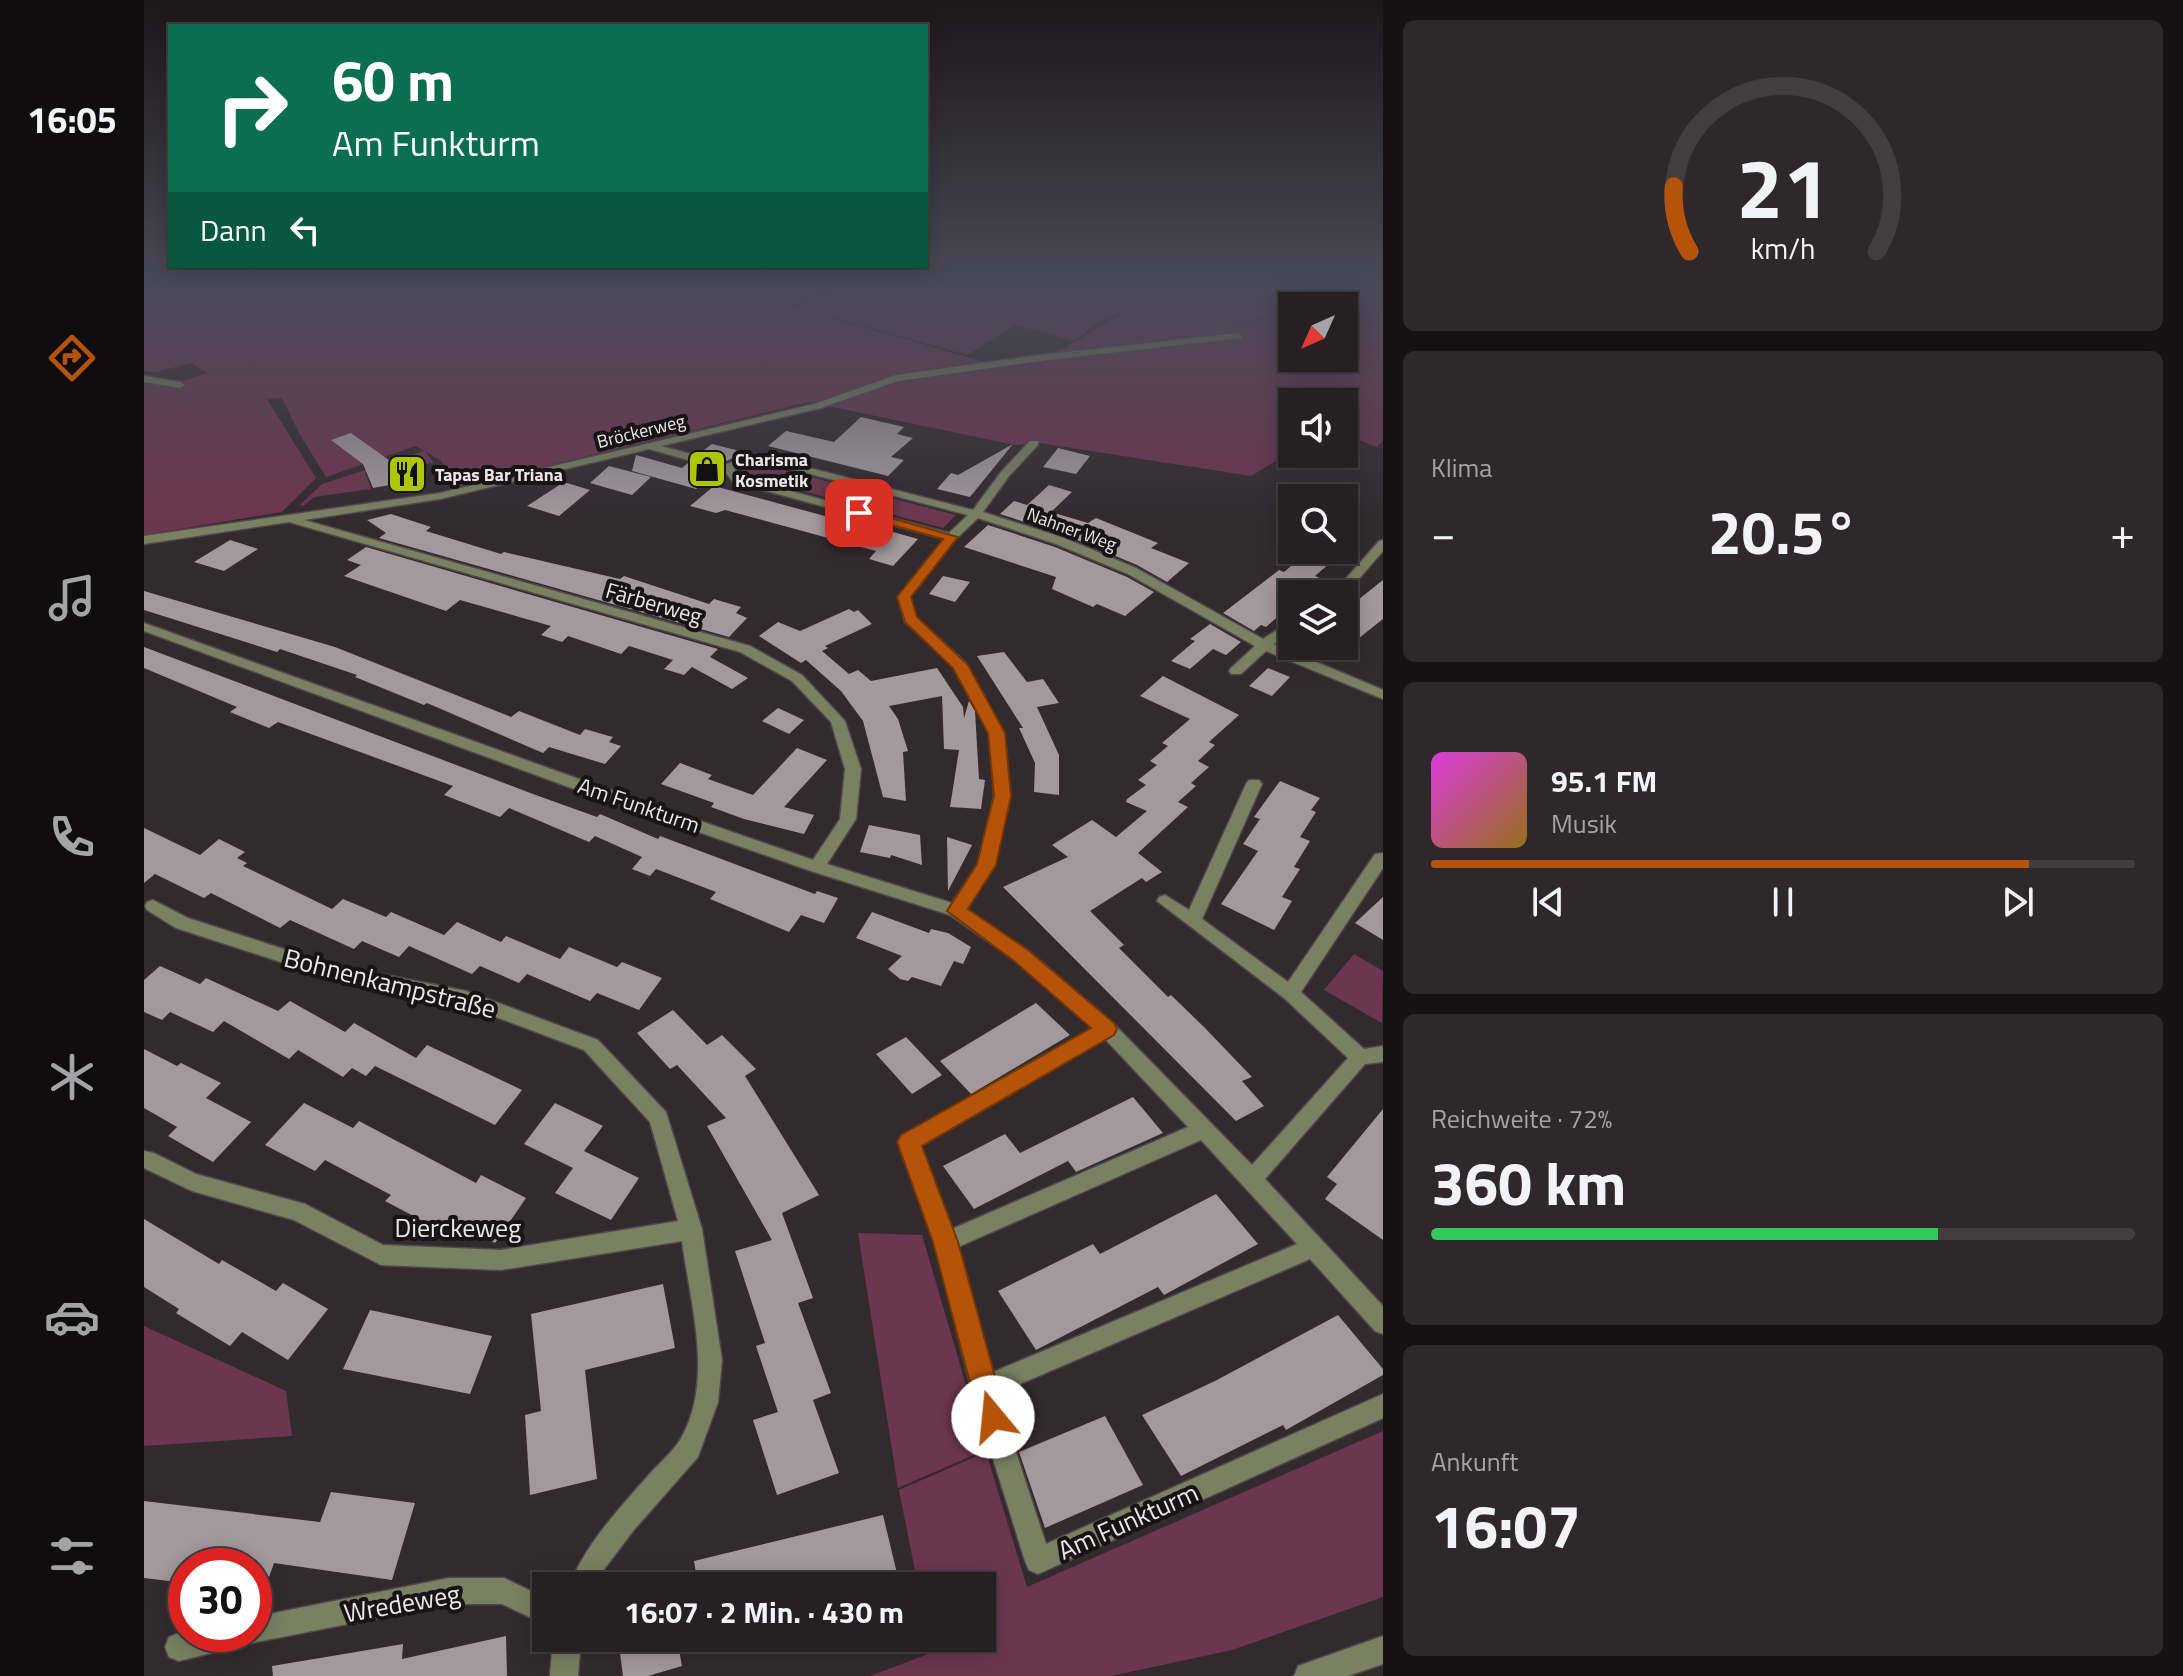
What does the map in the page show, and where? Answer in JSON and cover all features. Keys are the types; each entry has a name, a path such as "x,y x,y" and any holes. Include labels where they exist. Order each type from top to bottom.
{"street":[{"name":"Bröckerweg","path":"144,540 440,496 817,406 896,378 1002,363"},
{"path":"144,379 180,385"},
{"path":"956,911 986,865 1002,796 997,733 960,665 910,619 904,597 951,537 976,514 1005,474 1034,443"},
{"name":"Nahner Weg","path":"651,447 728,468 755,457 976,514 1060,541 1132,571 1264,645 1383,695"},
{"name":"Nahner Weg","path":"728,468 737,480 951,537"},
{"name":"Färberweg","path":"287,518 745,649 797,678 838,721 853,769 848,819 817,867"},
{"path":"1351,580 1383,544"},
{"name":"Am Funkturm","path":"144,627 817,867 956,911 1021,955 1107,1029 1252,1179 1383,1323"},
{"path":"1236,671 1278,634"},
{"path":"1193,920 1254,784"},
{"path":"1290,993 1381,858"},
{"path":"1165,901 1290,993 1360,1057"},
{"name":"Bohnenkampstraße","path":"153,906 182,923 330,971 466,998 591,1045 659,1118 691,1229 710,1360 706,1402 689,1448 624,1522 588,1572"},
{"name":"Am Funkturm","path":"1107,1029 909,1142 946,1242 983,1388 1038,1561 1383,1406"},
{"path":"1252,1179 1360,1057 1383,1054"},
{"path":"946,1242 1204,1129"},
{"name":"Dierckeweg","path":"147,1159 192,1182 298,1211 381,1255 501,1260 691,1229"},
{"path":"983,1388 1314,1247"},
{"name":"Wredeweg","path":"272,1627 449,1591 504,1591 532,1605"},
{"path":"1308,1676 1383,1650"},
{"path":"564,1676 566,1652"}],"shaded area":[{"path":"144,363 190,363 156,372 144,371"},
{"path":"191,363 1278,363 1278,372 1358,372 1358,363 1383,363 1383,441 1376,447 1358,440 1358,388 1278,388 1278,460 1251,476 1040,443 1015,445 809,402 456,488 441,461 426,452 434,463 416,465 411,462 365,473 371,489 314,497 303,506 300,505 322,484 424,451 416,446 326,477 282,398 267,399 316,478 282,512 144,535 144,384 171,385 207,373"},
{"path":"757,463 956,515 943,528 746,476 740,469"},
{"path":"1354,954 1383,971 1382,1023 1324,990"},
{"path":"858,1233 922,1235 985,1450 898,1488"},
{"path":"144,1326 286,1391 292,1436 144,1446"},
{"path":"1383,1431 1383,1597 1232,1650 1111,1676 870,1676 931,1652 996,1652 996,1572 915,1572 899,1490 986,1452 1027,1587"}],"building":[{"path":"861,417 904,427 897,434 913,438 891,457 904,460 888,476 768,446 786,431 834,442"},
{"path":"351,433 417,480 373,488 363,464 331,440"},
{"path":"712,444 744,452 727,461 700,453"},
{"path":"1013,444 970,497 937,489 951,473 958,475"},
{"path":"1058,448 1090,456 1076,474 1043,467"},
{"path":"636,455 682,468 688,463 719,472 696,489 632,471"},
{"path":"609,466 651,477 632,495 590,483"},
{"path":"564,482 590,490 559,516 527,506"},
{"path":"1049,485 1072,492 1051,512 1088,523 1096,518 1158,543 1151,548 1189,563 1167,582 1137,565 1065,535 1000,514 1014,501 1027,505"},
{"path":"714,486 918,539 893,566 869,559 876,551 725,510 716,513 690,506"},
{"path":"391,514 431,527 426,531 501,554 504,552 620,579 624,576 709,604 714,599 741,607 736,613 747,618 729,637 379,538 386,533 367,520"},
{"path":"988,525 1055,547 1127,577 1154,592 1125,616 1097,604 1093,607 1052,589 1056,577 964,547"},
{"path":"230,540 258,549 224,571 194,562"},
{"path":"366,547 718,649 710,657 748,678 732,689 692,667 684,675 664,669 673,660 629,646 621,654 568,636 562,642 541,635 551,626 460,600 446,611 344,576 361,565 347,560"},
{"path":"1293,564 1329,564 1315,576 1321,580 1278,580 1278,616 1266,627 1261,625 1254,631 1223,613 1279,570 1284,572"},
{"path":"943,576 970,582 955,602 929,594"},
{"path":"1383,580 1383,619 1358,639 1358,600"},
{"path":"144,591 335,647 511,717 519,711 580,735 585,729 613,737 609,742 621,746 605,764 549,747 543,753 427,703 424,705 355,677 357,675 144,610"},
{"path":"849,609 854,612 858,610 872,624 825,646 828,648 822,651 849,674 858,670 871,681 937,668 963,707 964,718 969,701 975,711 979,779 985,780 981,809 950,807 959,750 944,749 942,696 889,706 898,719 908,751 903,752 906,801 883,797 863,721 841,691 806,660 801,663 759,636 778,622 800,631"},
{"path":"1210,624 1241,642 1226,655 1213,649 1190,669 1171,661 1195,641 1190,639"},
{"path":"144,647 533,794 597,817 600,814 658,839 660,836 815,894 817,891 838,898 824,923 801,915 789,932 710,899 716,892 656,869 650,876 632,869 642,857 595,836 589,842 509,808 500,817 444,795 453,786 278,722 269,728 230,712 237,707 144,668"},
{"path":"1004,652 1027,682 1043,679 1059,703 1037,707 1059,755 1059,795 1034,792 1035,763 1019,728 1023,728 977,656"},
{"path":"1268,668 1290,677 1272,696 1249,686"},
{"path":"1163,676 1239,715 1209,742 1215,745 1198,761 1209,767 1191,783 1196,786 1178,802 1188,807 1138,853 1162,872 1146,882 1142,878 1090,911 1124,945 1119,948 1168,997 1171,995 1204,1027 1252,1077 1242,1081 1264,1106 1236,1121 1003,887 1068,857 1052,845 1092,820 1116,837 1147,811 1126,802 1127,799 1146,785 1138,780 1157,765 1150,761 1168,746 1162,743 1190,719 1140,696"},
{"path":"778,708 804,720 789,734 762,721"},
{"path":"797,748 827,760 784,807 814,815 804,834 744,819 711,807 714,803 661,784 680,763 712,775 708,779 753,795"},
{"path":"1280,781 1320,798 1311,810 1316,812 1300,837 1310,841 1294,867 1300,869 1282,897 1292,901 1274,930 1221,904 1258,851 1243,844 1260,819 1254,817"},
{"path":"869,825 920,835 922,865 891,855 890,858 860,852"},
{"path":"144,828 200,855 219,839 245,852 237,858 247,863 243,866 332,909 343,899 386,917 391,912 444,935 457,922 501,942 506,936 560,959 569,947 617,967 622,962 662,978 639,1010 597,993 590,1001 527,974 519,983 480,966 472,974 409,946 399,957 362,941 354,949 290,920 280,928 211,893 204,898 155,874 144,883"},
{"path":"947,837 972,845 948,891"},
{"path":"1383,897 1383,940 1355,923"},
{"path":"872,912 929,933 931,929 948,933 971,947 963,964 954,961 941,986 912,977 908,981 900,979 888,969 902,956 856,938"},
{"path":"160,966 200,984 206,978 278,1011 290,1001 345,1032 354,1023 416,1058 427,1045 522,1090 495,1125 375,1066 366,1076 352,1068 343,1077 298,1050 289,1059 224,1021 213,1032 170,1012 162,1020 144,1012 144,980"},
{"path":"1036,1003 1070,1035 971,1094 940,1061"},
{"path":"673,1010 707,1045 722,1035 756,1069 745,1076 819,1195 782,1213 813,1298 798,1303 831,1393 813,1400 839,1473 777,1495 753,1420 778,1412 756,1346 765,1343 735,1251 772,1240 707,1126 726,1118 677,1065 670,1069 637,1033"},
{"path":"906,1037 942,1075 912,1094 876,1054"},
{"path":"144,1049 221,1083 206,1098 251,1122 213,1162 168,1136 177,1127 144,1108"},
{"path":"1133,1097 1163,1133 1076,1172 1068,1161 974,1209 943,1166 1005,1134 1020,1153"},
{"path":"304,1103 353,1128 359,1121 476,1183 481,1175 526,1198 495,1243 449,1218 440,1230 385,1201 391,1195 325,1160 315,1171 265,1145"},
{"path":"555,1103 603,1126 584,1151 639,1178 611,1220 555,1193 573,1168 524,1144"},
{"path":"1383,1109 1383,1240 1325,1199 1337,1184 1327,1177"},
{"path":"1216,1194 1258,1244 1164,1295 1158,1287 1036,1350 998,1291 1093,1244 1100,1254"},
{"path":"144,1219 219,1264 222,1260 276,1291 283,1283 328,1309 288,1360 242,1332 230,1346 176,1313 179,1309 144,1287"},
{"path":"663,1284 675,1348 585,1370 597,1479 530,1495 525,1415 541,1411 531,1314"},
{"path":"370,1310 492,1336 470,1394 343,1369"},
{"path":"1338,1315 1383,1369 1383,1375 1286,1430 1283,1425 1181,1476 1142,1415 1215,1381"},
{"path":"1105,1416 1143,1485 1045,1528 1019,1452"},
{"path":"331,1492 415,1503 392,1580 274,1563 272,1569 272,1548 168,1548 168,1581 144,1578 144,1501 320,1522"},
{"path":"883,1515 897,1572 696,1572 694,1561"},
{"path":"506,1636 507,1676 273,1676 272,1666 403,1644 402,1659"},
{"path":"620,1652 680,1652 682,1666 648,1676 623,1676"}],"place":[{"name":"Charisma Kosmetik","path":"707,469"},
{"name":"Tapas Bar Triana","path":"407,474"}],"route":[{"path":"859,513 951,537 904,597 910,619 960,665 997,733 1002,796 997,819 986,865 956,911 1021,955 1107,1029 909,1142 946,1242 993,1417"}]}
